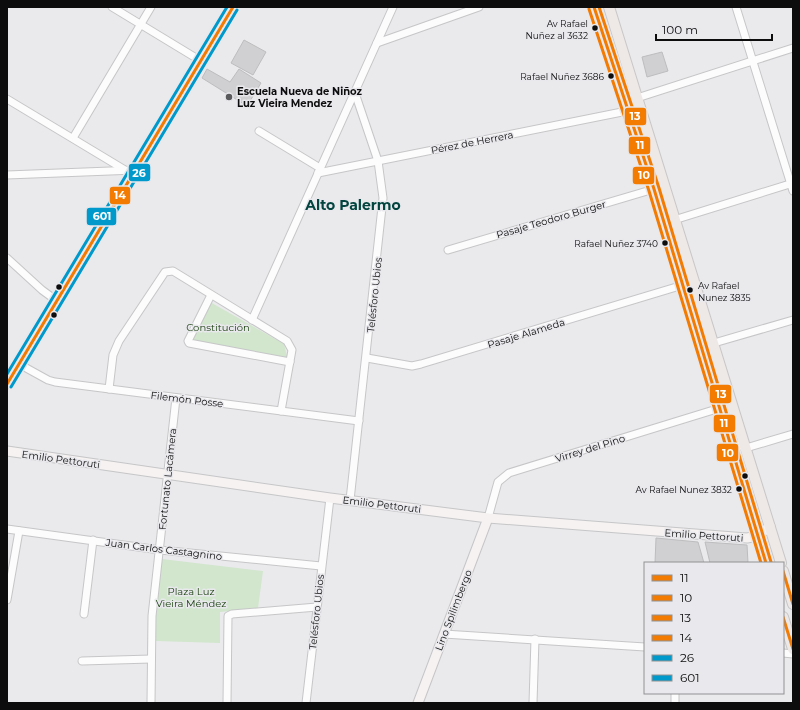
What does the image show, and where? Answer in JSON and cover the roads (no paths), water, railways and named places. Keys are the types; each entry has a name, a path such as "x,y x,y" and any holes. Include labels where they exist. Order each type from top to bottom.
{"main road":[{"path":"7,384 233,7"},
{"path":"594,7 627,111 654,189 766,562"},
{"path":"609,7 781,562"},
{"name":"Emilio Pettoruti","path":"7,451 330,498 488,518 747,538 758,536"},
{"name":"Lino Spilimbergo","path":"418,703 488,518"},
{"path":"758,536 770,526"},
{"path":"784,573 791,588 793,604"},
{"path":"784,620 793,649"}],"street":[{"path":"112,7 201,61"},
{"path":"73,138 151,7"},
{"path":"252,320 393,7"},
{"path":"377,43 479,7"},
{"path":"674,220 792,186 736,7"},
{"path":"636,98 793,48"},
{"name":"Telésforo Ubios","path":"350,500 382,214 382,183 378,161 355,93"},
{"path":"7,99 125,170"},
{"name":"Pérez de Herrera","path":"319,171 378,161 627,111"},
{"path":"259,131 319,171"},
{"path":"7,175 136,170"},
{"name":"Pasaje Teodoro Burger","path":"448,250 654,189"},
{"path":"7,258 42,290 57,301"},
{"path":"109,389 113,355 119,341 165,272 173,271 287,341 292,350 281,411"},
{"name":"Pasaje Alameda","path":"367,358 402,364 421,364 683,285"},
{"path":"211,295 188,341 189,343 290,362"},
{"path":"714,343 793,320"},
{"name":"Filemón Posse","path":"19,364 48,380 359,421"},
{"name":"Fortunato Lacámera","path":"150,703 152,616 160,550 166,474 176,398"},
{"name":"Virrey del Pino","path":"488,518 498,482 509,473 720,408"},
{"path":"731,442 746,448 793,434"},
{"name":"Telésforo Ubios","path":"306,703 330,498"},
{"name":"Juan Carlos Castagnino","path":"7,530 160,550 321,566"},
{"path":"7,600 19,531"},
{"path":"84,614 92,540"},
{"path":"227,703 228,616 232,614 317,607"},
{"path":"444,634 644,647"},
{"path":"533,703 535,639"},
{"path":"82,661 151,659"}],"place":[{"name":"Av Rafael Nuñez al 3632","path":"595,28"},
{"name":"Rafael Nuñez 3686","path":"611,76"},
{"name":"Escuela Nueva de Niñoz Luz Vieira Mendez","path":"229,97"},
{"name":"Rafael Nuñez 3740","path":"665,243"},
{"name":"Av Rafael Nunez 3835","path":"690,290"},
{"name":"Av Rafael Nunez 3832","path":"739,489"}],"district":[{"name":"Alto Palermo","path":"353,205"}],"park label":[{"name":"Constitución","path":"218,327"},
{"name":"Plaza Luz Vieira Méndez","path":"191,596"}]}
